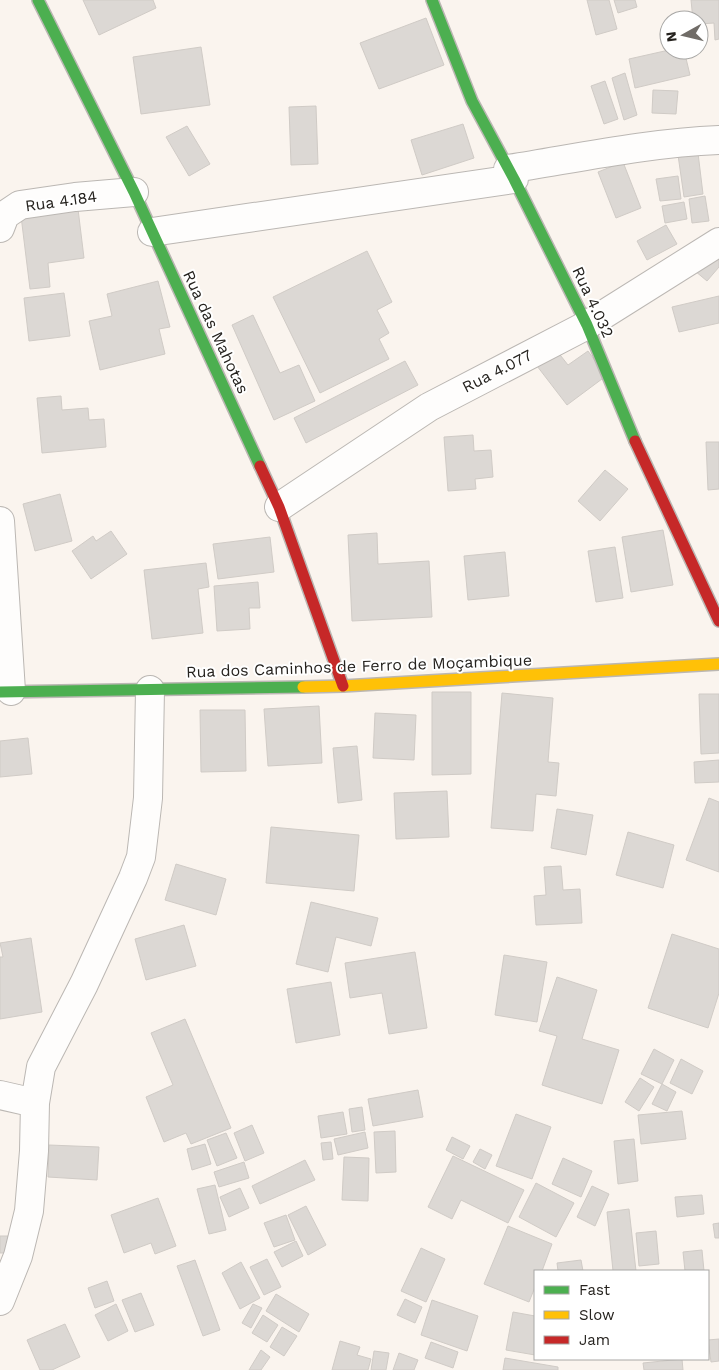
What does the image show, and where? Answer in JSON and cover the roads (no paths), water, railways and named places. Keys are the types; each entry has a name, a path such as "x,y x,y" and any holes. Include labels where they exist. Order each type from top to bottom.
{"street":[{"name":"Rua das Mahotas","path":"38,0 134,192 279,507 343,686"},
{"name":"Rua 4.032","path":"432,0 472,101 587,325 631,432 719,621"},
{"path":"152,232 511,174 610,151 684,142 719,140"},
{"name":"Rua 4.184","path":"0,228 5,215 20,204 134,192"},
{"name":"Rua 4.077","path":"279,507 429,407 587,325 719,242"},
{"path":"0,521 6,691"},
{"name":"Rua dos Caminhos de Ferro de Moçambique","path":"6,691 343,686 719,664"},
{"path":"0,1301 18,1256 29,1211 34,1151 35,1104 41,1067 84,984 141,857 148,798 150,690"},
{"path":"0,1095 35,1104"}]}
